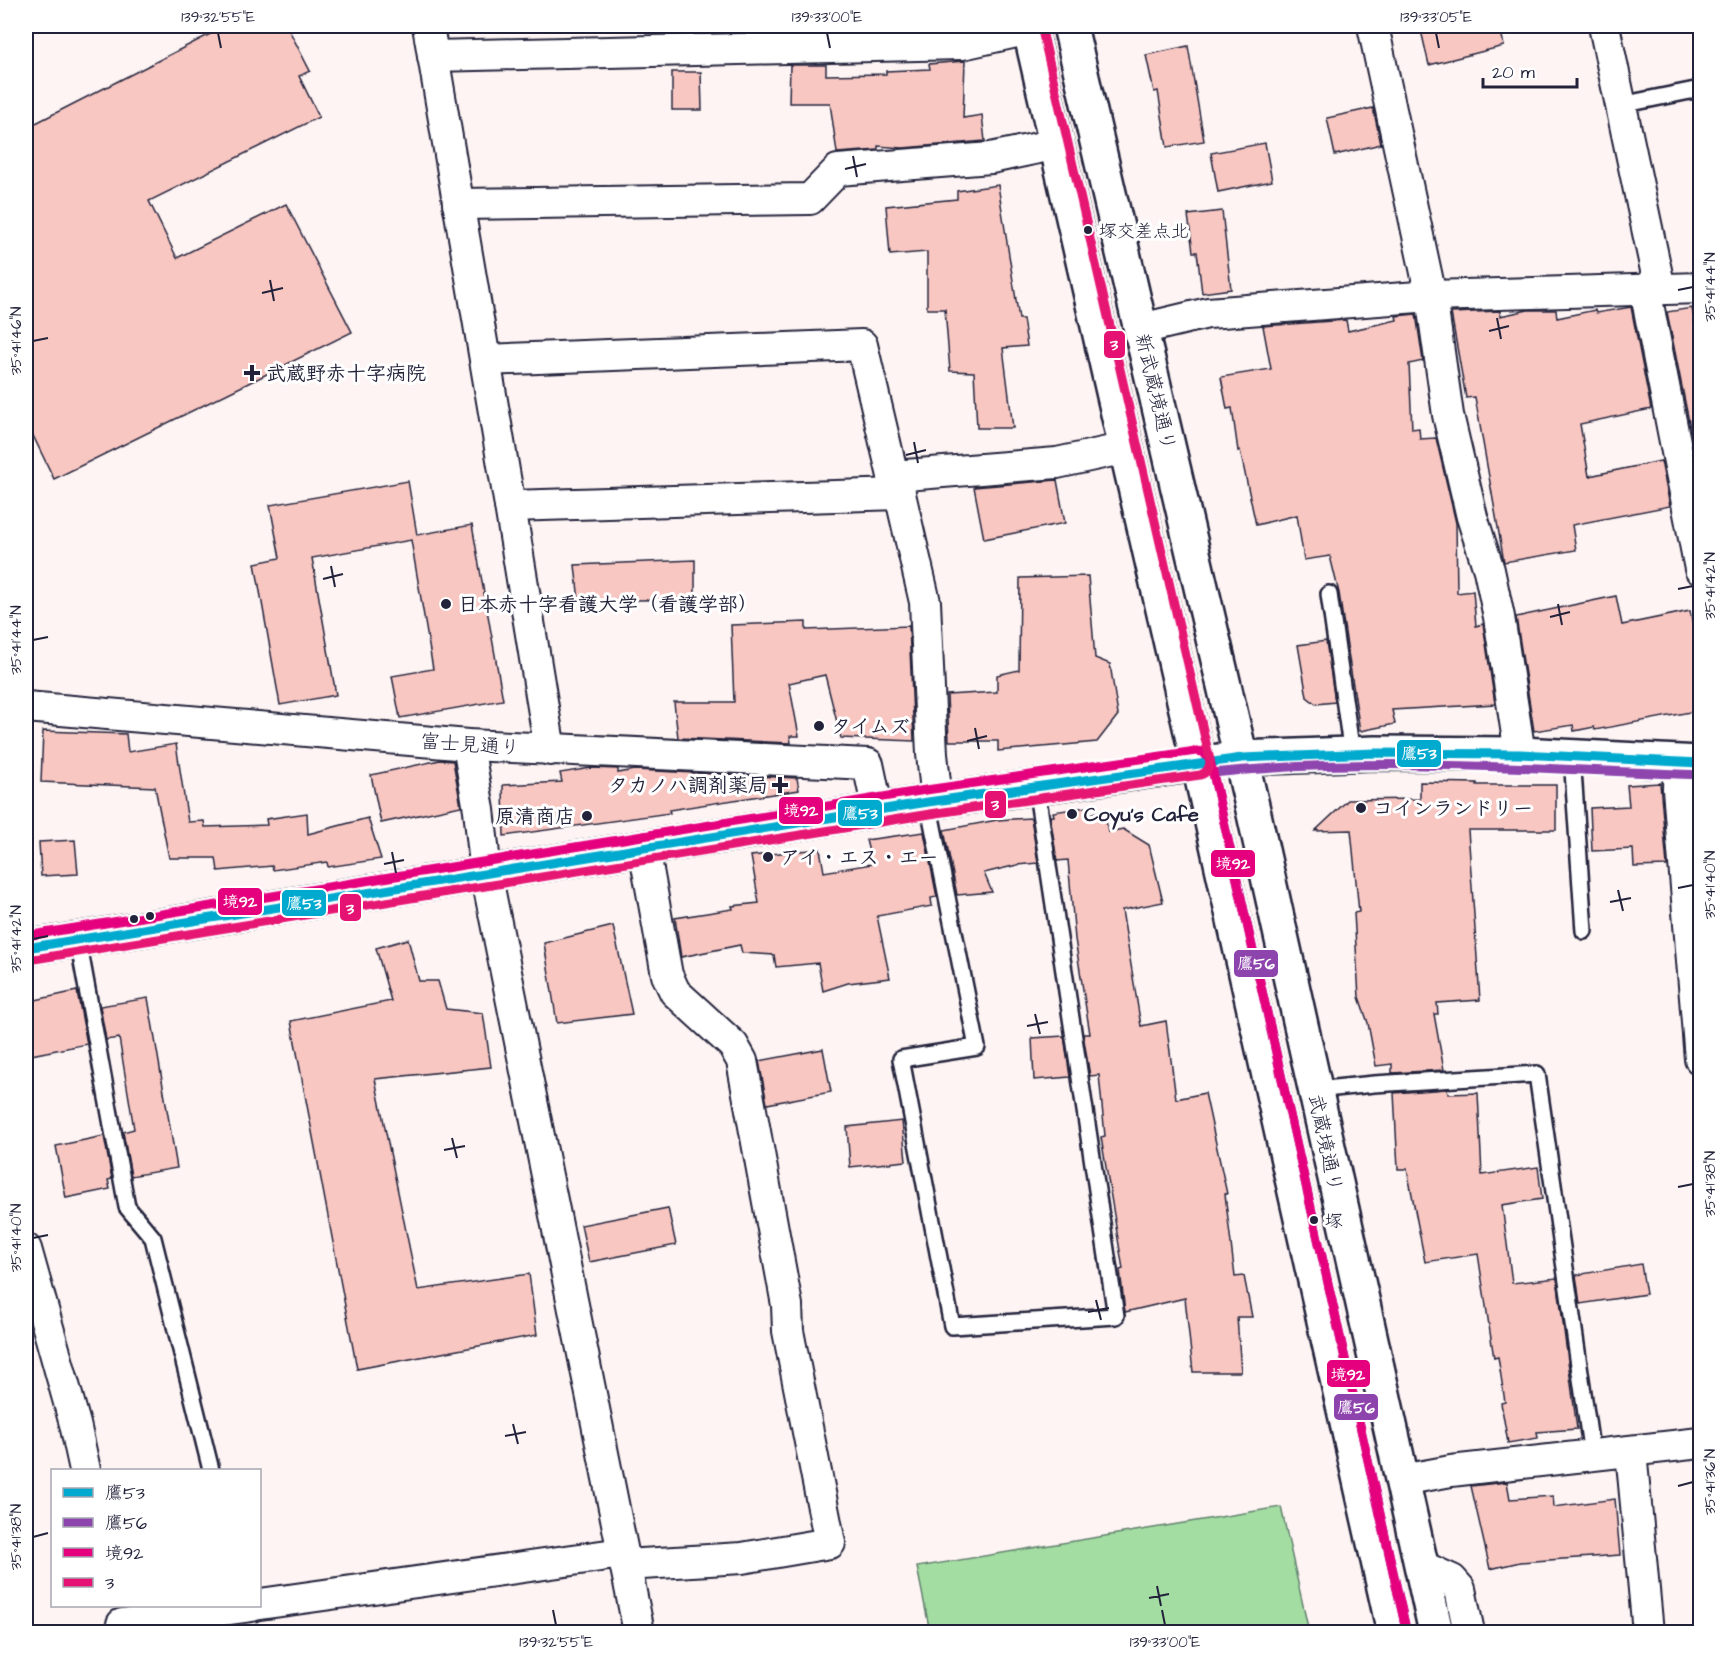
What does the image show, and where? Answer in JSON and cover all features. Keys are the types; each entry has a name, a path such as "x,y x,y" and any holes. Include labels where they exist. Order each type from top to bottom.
{"main road":[{"name":"新武蔵境通り","path":"1071,26 1242,758"},
{"name":"新武蔵境通り","path":"1030,27 1198,764"},
{"path":"26,948 932,801 1242,758 1352,754 1520,754 1690,763"},
{"name":"武蔵境通り","path":"1242,758 1436,1632"},
{"name":"武蔵境通り","path":"1198,764 1394,1632"}],"street":[{"path":"428,26 550,750"},
{"path":"1373,26 1431,296 1448,415 1472,518 1499,617 1520,754"},
{"path":"1604,26 1622,105 1701,568"},
{"path":"433,56 962,44 1030,27"},
{"path":"458,204 810,199 838,170 991,158 1057,144"},
{"path":"1141,328 1208,313 1431,296 1701,288"},
{"path":"485,360 862,345 925,602 932,801"},
{"path":"510,506 897,485 1057,463 1126,448"},
{"name":"富士見通り","path":"26,707 468,746 868,764 878,811"},
{"path":"468,746 479,810 486,873 639,1632"},
{"path":"1690,763 1678,789 1701,1059"},
{"path":"261,1604 624,1559 742,1558 830,1543 788,1331 788,1305 742,1062 733,1045 675,992 671,985 667,975 644,848"},
{"path":"26,1249 75,1424 85,1469"},
{"path":"1402,1480 1451,1471 1701,1443"},
{"path":"1631,1452 1648,1632"},
{"path":"1421,1566 1452,1580 1460,1589 1469,1632"},
{"path":"120,1621 234,1607"}],"lane":[{"path":"1622,105 1701,89"},
{"path":"1329,594 1352,754"},
{"path":"1572,756 1584,932"},
{"path":"932,801 976,1047 901,1059 952,1326 1116,1317 1036,786"},
{"path":"78,940 127,1207 153,1238 211,1469"},
{"path":"1315,1090 1536,1074 1592,1455"}],"green space":[{"path":"1281,1507 1309,1632 930,1632 917,1567"}],"building":[{"path":"226,26 287,26 310,71 299,76 319,117 149,201 177,258 286,204 352,332 54,479 26,421 26,128"},
{"path":"1420,26 1500,26 1504,46 1429,65"},
{"path":"1188,46 1204,141 1167,147 1158,91 1154,92 1146,55"},
{"path":"965,61 963,118 982,115 985,141 903,148 878,146 878,150 837,153 830,103 789,103 790,65 826,65 826,75 886,74 886,71 930,69 929,64"},
{"path":"672,72 701,72 702,110 672,110"},
{"path":"1373,108 1381,144 1335,155 1327,118"},
{"path":"1265,143 1272,181 1218,192 1211,153"},
{"path":"998,185 1019,319 1023,319 1027,346 1003,348 1013,428 977,428 974,372 950,371 945,309 927,309 927,252 890,255 886,206 957,199 957,191"},
{"path":"1222,211 1231,289 1202,293 1197,252 1193,252 1188,215"},
{"path":"1631,307 1651,409 1580,424 1589,476 1661,461 1670,506 1572,525 1576,550 1504,562 1475,397 1466,398 1451,313 1500,311 1500,316 1528,310 1556,310 1557,318 1595,310 1596,313"},
{"path":"1692,308 1701,357 1701,451 1695,452 1667,312"},
{"path":"1416,314 1423,361 1409,364 1412,429 1419,428 1420,439 1436,438 1456,523 1457,593 1473,591 1476,626 1483,624 1495,704 1392,710 1395,724 1360,731 1339,593 1330,556 1304,560 1297,515 1256,525 1240,450 1238,451 1232,408 1227,409 1221,377 1271,369 1263,326 1346,320 1348,331 1397,320 1396,316"},
{"path":"1057,480 1065,523 984,539 974,487"},
{"path":"408,481 417,535 472,525 503,700 400,718 392,676 433,669 411,540 312,558 336,695 280,705 255,563 280,558 270,505"},
{"path":"695,560 695,599 579,601 575,565"},
{"path":"1088,576 1095,658 1110,664 1118,715 1097,742 998,751 998,741 949,741 947,695 997,692 997,675 1019,670 1020,578"},
{"path":"1616,596 1622,625 1690,611 1701,663 1701,710 1595,730 1594,727 1574,731 1573,725 1534,731 1516,617"},
{"path":"806,622 806,630 909,626 914,741 841,738 825,675 789,683 799,736 790,736 791,743 678,738 674,702 734,702 731,625"},
{"path":"1326,641 1335,702 1316,704 1307,697 1298,645"},
{"path":"43,731 126,734 128,752 176,744 188,822 204,821 205,827 267,825 266,819 307,813 308,834 368,818 381,859 328,867 327,862 273,870 272,866 218,871 216,858 169,858 155,787 41,782"},
{"path":"440,760 453,761 461,806 381,823 371,775"},
{"path":"591,768 618,769 618,773 635,770 797,778 799,790 669,810 670,813 504,836 503,785 562,782 560,773"},
{"path":"1420,782 1556,785 1556,830 1468,830 1480,1000 1437,1003 1438,1014 1434,1014 1444,1070 1392,1073 1392,1064 1376,1066 1368,1023 1359,997 1354,913 1359,912 1351,830 1315,831 1348,800 1420,799"},
{"path":"1660,783 1667,866 1634,867 1633,849 1592,851 1590,808 1629,806 1627,785"},
{"path":"1087,807 1088,815 1104,809 1108,832 1123,829 1149,845 1163,902 1122,910 1141,1026 1166,1021 1176,1099 1205,1093 1227,1194 1225,1194 1235,1277 1244,1276 1252,1317 1237,1317 1241,1372 1193,1372 1185,1298 1125,1312 1120,1270 1123,1269 1101,1137 1105,1136 1099,1075 1090,1076 1083,1034 1090,1034 1075,939 1068,860 1057,861 1050,816 1054,816 1053,812"},
{"path":"1031,818 1038,863 1017,865 984,873 992,892 957,895 944,830 997,820"},
{"path":"924,832 937,897 931,898 932,906 877,916 890,978 848,983 823,991 818,963 776,967 774,955 742,953 740,945 681,957 675,918 759,903 751,856 820,849 824,872 872,864 866,840"},
{"path":"75,840 78,874 41,876 39,842"},
{"path":"613,926 632,1014 557,1023 544,943"},
{"path":"408,939 419,981 438,981 446,1009 483,1013 491,1067 375,1079 418,1290 529,1274 537,1335 357,1369 291,1021 391,1001 376,948"},
{"path":"77,991 87,1044 26,1056 26,1002"},
{"path":"148,998 177,1168 131,1176 123,1132 134,1129 119,1038 106,1040 100,1006"},
{"path":"1064,1036 1070,1077 1034,1080 1032,1038"},
{"path":"823,1049 831,1092 767,1104 759,1061"},
{"path":"1447,1089 1448,1094 1478,1093 1482,1175 1538,1167 1542,1199 1502,1205 1512,1283 1557,1278 1577,1429 1537,1432 1538,1438 1508,1443 1501,1403 1505,1402 1498,1357 1494,1358 1478,1254 1425,1262 1407,1169 1398,1169 1394,1093"},
{"path":"902,1121 906,1161 850,1167 847,1127"},
{"path":"104,1136 112,1179 108,1180 110,1189 66,1198 56,1146"},
{"path":"668,1208 676,1245 589,1262 581,1225"},
{"path":"1641,1264 1646,1294 1580,1304 1576,1275"},
{"path":"1507,1482 1510,1499 1553,1496 1554,1507 1615,1499 1620,1555 1520,1562 1490,1569 1471,1486"}],"transit line":[{"name":"3","path":"28,960 930,814 1200,775 1206,771 1210,760 1041,26"},
{"name":"境92","path":"26,936 926,790 1196,751 1203,752 1210,760 1406,1629"},
{"name":"鷹53","path":"26,948 928,802 1242,758 1375,753 1520,754 1700,763"},
{"name":"鷹56","path":"1406,1629 1213,773 1335,765 1456,765 1700,775"}],"place":[{"name":"塚交差点北","path":"1088,230"},
{"name":"武蔵野赤十字病院","path":"252,373"},
{"name":"日本赤十字看護大学（看護学部）","path":"446,604"},
{"name":"タイムズ","path":"819,726"},
{"name":"タカノハ調剤薬局","path":"780,785"},
{"name":"コインランドリー","path":"1361,808"},
{"name":"Coyu's Cafe","path":"1072,814"},
{"name":"原清商店","path":"587,816"},
{"name":"アイ・エス・エー","path":"768,857"},
{"name":"塚","path":"1314,1220"}]}
